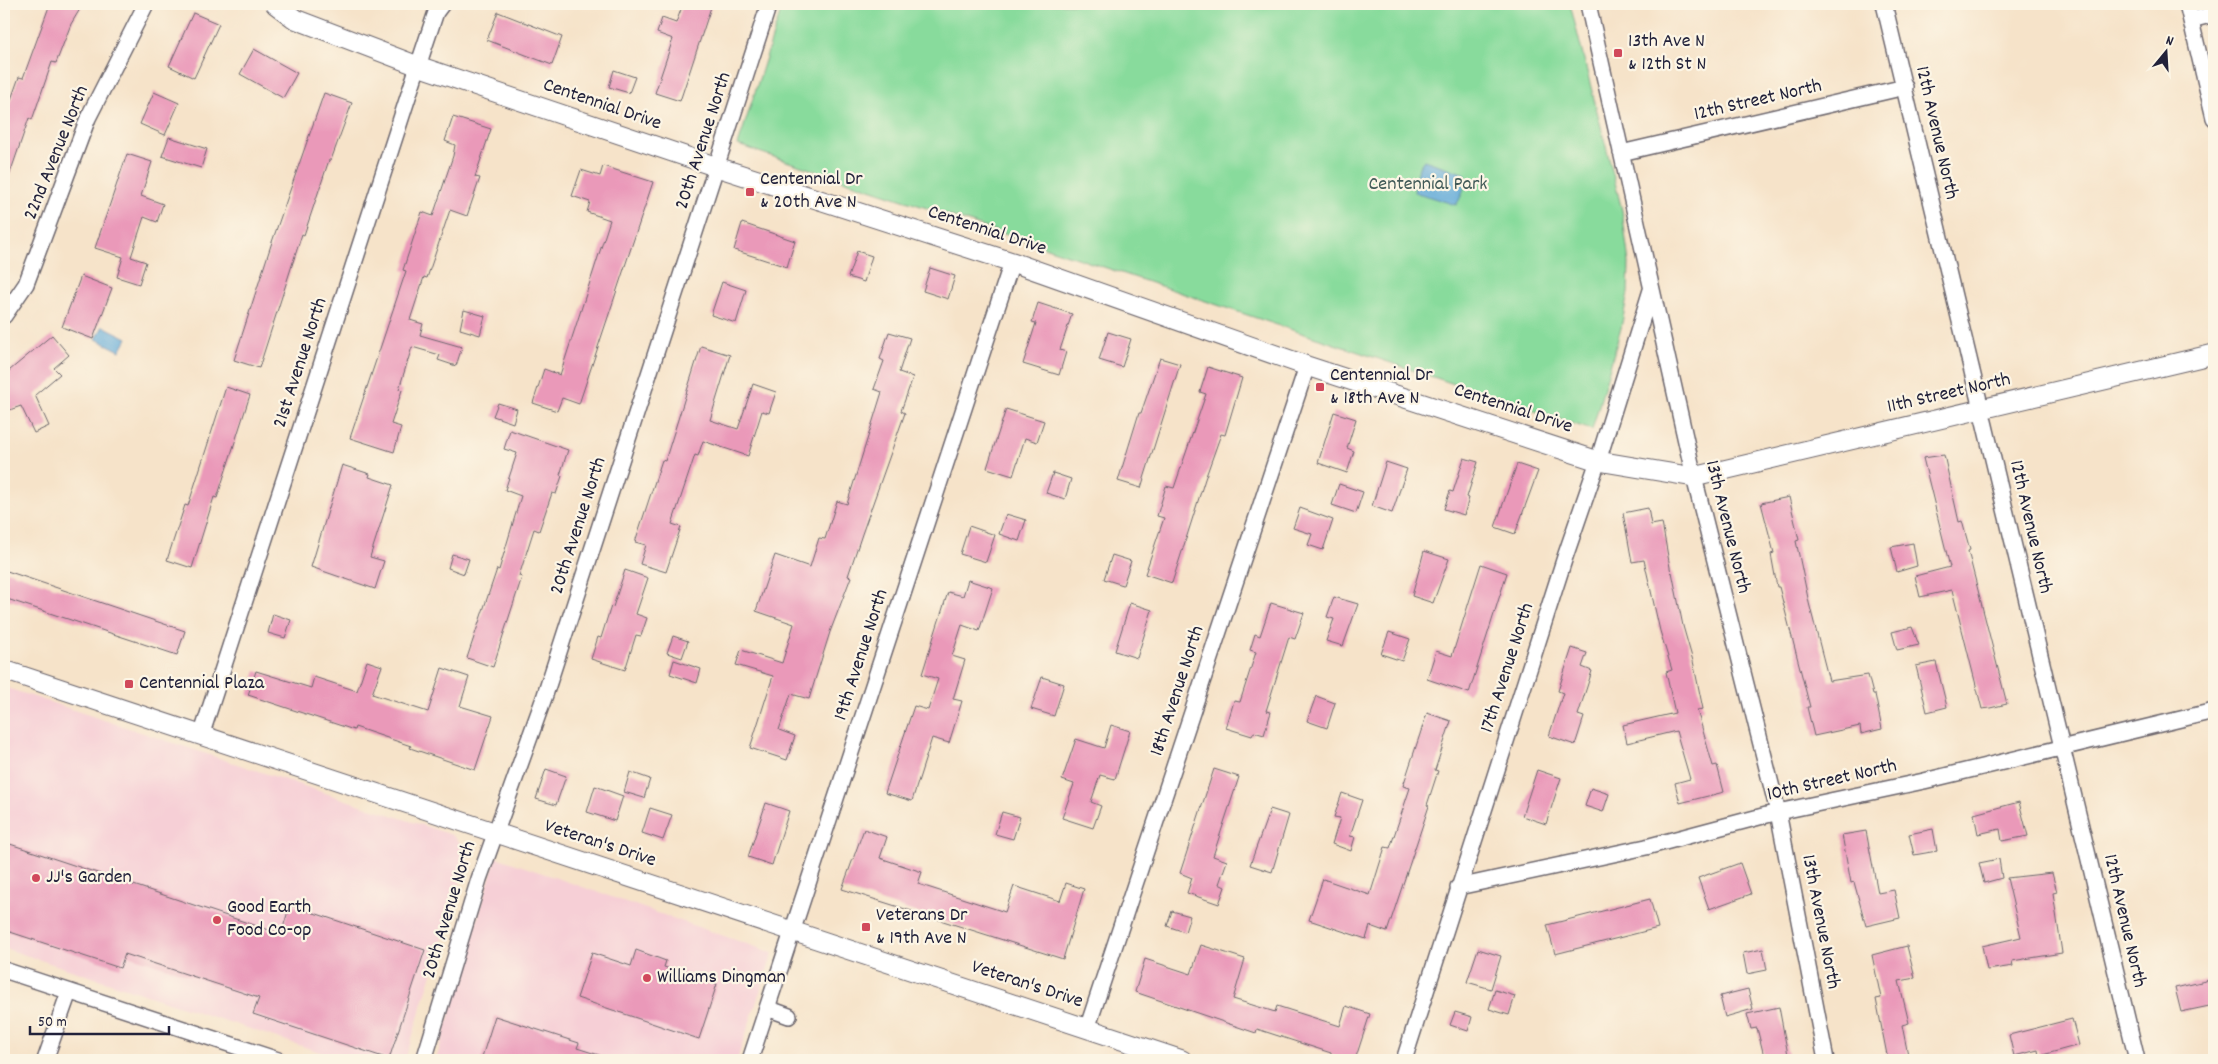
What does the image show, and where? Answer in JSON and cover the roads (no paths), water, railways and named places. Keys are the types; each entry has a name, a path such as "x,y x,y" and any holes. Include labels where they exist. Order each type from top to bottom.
{"street":[{"name":"22nd Avenue North","path":"4,316 26,284 88,118 146,4"},
{"name":"Centennial Drive","path":"274,4 295,19 418,66 717,167 1012,262 1307,366 1598,461 1694,477"},
{"name":"21st Avenue North","path":"201,736 418,66 436,12 442,4"},
{"name":"20th Avenue North","path":"424,1060 495,832 545,695 769,4"},
{"name":"13th Avenue North","path":"1588,4 1694,477 1778,812 1826,1060"},
{"name":"12th Avenue North","path":"1884,4 2137,1060"},
{"path":"2187,4 2214,118"},
{"path":"2191,20 2214,14"},
{"name":"12th Street North","path":"1621,153 1904,87"},
{"name":"19th Avenue North","path":"750,1060 1012,262"},
{"name":"17th Avenue North","path":"1404,1060 1652,288"},
{"name":"11th Street North","path":"1694,477 2214,354"},
{"name":"18th Avenue North","path":"1086,1029 1307,366"},
{"name":"Veteran's Drive","path":"4,670 1182,1060"},
{"name":"10th Street North","path":"1458,887 1646,847 1778,812 2063,748 2214,711"},
{"path":"4,970 278,1060"},
{"path":"45,1060 69,992"},
{"path":"767,1008 789,1016"}],"water":[{"path":"1424,160 1465,174 1463,190 1456,205 1414,192 1419,167"},
{"path":"103,326 127,338 120,351 96,339"}],"place":[{"name":"13th Ave N & 12th St N","path":"1618,53"},
{"name":"Centennial Dr & 20th Ave N","path":"750,192"},
{"name":"Centennial Dr & 18th Ave N","path":"1320,387"},
{"name":"Centennial Plaza","path":"129,684"},
{"name":"JJ's Garden","path":"36,878"},
{"name":"Good Earth Food Co-op","path":"217,920"},
{"name":"Veterans Dr & 19th Ave N","path":"866,927"},
{"name":"Williams Dingman","path":"647,978"}],"park label":[{"name":"Centennial Park","path":"1428,185"}]}
